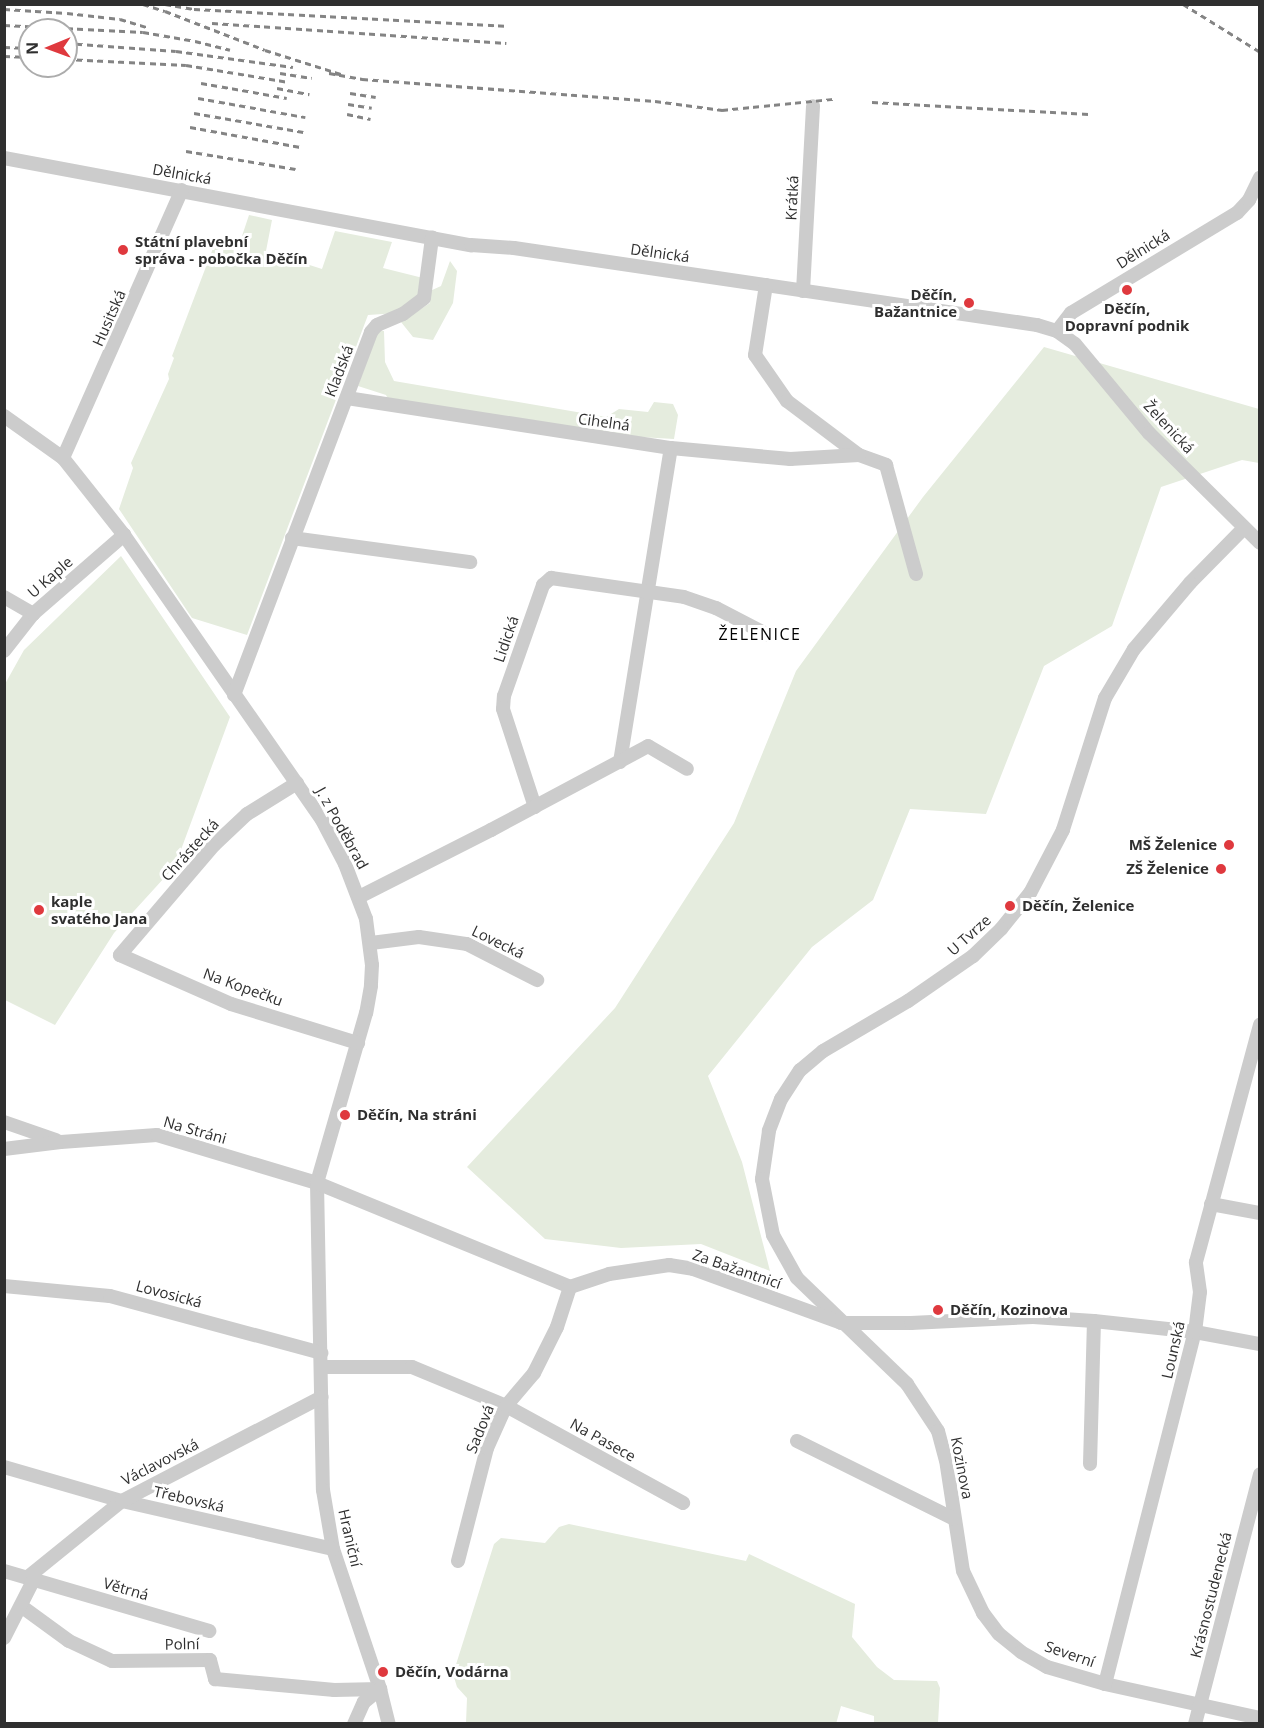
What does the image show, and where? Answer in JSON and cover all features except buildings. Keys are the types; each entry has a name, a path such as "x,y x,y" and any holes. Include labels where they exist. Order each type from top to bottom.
{"street":[{"name":"Krátká","path":"803,291 813,106"},
{"name":"Dělnická","path":"4,158 432,238 1037,325 1057,331 1071,313 1237,213 1249,200 1260,177"},
{"name":"Husitská","path":"63,458 183,190"},
{"name":"Kladská","path":"234,695 371,332 377,325 403,314 424,298 432,238"},
{"path":"766,285 756,355 787,401 859,455 886,465 916,574"},
{"name":"Želenická","path":"1057,331 1075,344 1149,433 1260,543"},
{"name":"Cihelná","path":"347,398 671,448 790,459 859,455"},
{"name":"J. z Poděbrad","path":"4,416 63,458 124,535 322,820 359,897 370,943 372,986 358,1043 317,1183 321,1360"},
{"path":"620,762 671,448"},
{"name":"U Tvrze","path":"841,1323 797,1278 773,1235 762,1179 769,1131 781,1100 800,1070 823,1051 943,978 973,956 1013,915 1041,875 1063,830 1105,698 1134,650 1190,583 1244,528"},
{"name":"U Kaple","path":"4,651 33,614 124,535"},
{"path":"292,538 470,562"},
{"name":"Lidická","path":"535,807 503,703 543,585 552,578 648,590"},
{"path":"648,590 684,597 716,608 768,634"},
{"path":"4,597 33,614"},
{"path":"359,897 648,746 687,769"},
{"name":"Chrástecká","path":"120,955 214,845 247,814 297,783"},
{"name":"Lovecká","path":"370,943 419,937 458,942 467,944 537,980"},
{"name":"Na Kopečku","path":"120,955 231,1004 358,1043"},
{"name":"Lounská","path":"1105,1684 1195,1332 1200,1292 1196,1262 1260,1024"},
{"name":"Na Stráni","path":"4,1122 61,1142"},
{"name":"Na Stráni","path":"4,1149 157,1135 317,1183"},
{"path":"317,1183 570,1287"},
{"path":"1211,1203 1260,1213"},
{"name":"Za Bažantnicí","path":"570,1287 609,1274 669,1265 693,1269 841,1323 1033,1317 1195,1332 1260,1344"},
{"name":"Lovosická","path":"4,1286 110,1296 321,1360 412,1367 506,1406"},
{"name":"Sadová","path":"458,1561 487,1448 506,1406 534,1373 557,1327 570,1287"},
{"path":"1090,1464 1094,1321"},
{"name":"Kozinova","path":"841,1323 907,1384 938,1431 946,1460 954,1519"},
{"name":"Hraniční","path":"321,1360 323,1490 333,1549 380,1689 389,1724"},
{"name":"Václavovská","path":"6,1633 21,1606 31,1578 122,1501 322,1397"},
{"name":"Na Pasece","path":"506,1406 683,1503"},
{"name":"Kozinova","path":"797,1441 954,1519"},
{"name":"Třebovská","path":"4,1467 122,1501 333,1549"},
{"name":"Krásnostudenecká","path":"1195,1724 1260,1474"},
{"name":"Severní","path":"954,1519 963,1571 983,1613 999,1634 1021,1652 1047,1667 1105,1684 1260,1718"},
{"name":"Větrná","path":"4,1571 209,1630"},
{"name":"Polní","path":"21,1606 69,1641 112,1662 210,1660 215,1679 334,1690 380,1689"},
{"path":"354,1724 364,1702 380,1689"}],"shaded area":[{"path":"249,215 272,220 266,251 322,269 335,231 392,242 383,268 423,278 415,303 398,313 368,315 247,635 192,618 119,509 133,468 131,463 169,379 168,374 174,358 172,356 215,243 237,251"},
{"path":"450,261 457,271 453,303 433,340 413,337 401,322 430,303 430,291 441,286"},
{"path":"378,330 384,331 385,362 394,381 606,417 619,409 648,412 654,402 673,404 678,415 674,439 640,437 388,399 386,395 358,386"},
{"path":"1044,347 1259,409 1259,463 1242,460 1161,487 1112,626 1044,666 986,814 910,809 873,900 812,947 708,1076 742,1162 770,1271 701,1244 621,1248 545,1239 467,1167 615,1008 734,823 796,671 923,497"},
{"path":"121,556 230,717 175,866 114,933 55,1025 5,1000 5,684 24,650"},
{"path":"569,1524 746,1561 749,1554 855,1604 852,1637 877,1667 894,1680 937,1681 940,1688 938,1723 874,1723 874,1716 841,1706 836,1724 466,1723 467,1698 457,1687 453,1674 494,1544 501,1538 545,1543 559,1527"}],"railway":[{"path":"143,4 265,50 341,74 329,73 362,79 655,101 722,110 833,99"},
{"path":"165,4 194,9 505,26"},
{"path":"1183,4 1260,52"},
{"path":"4,9 120,19 147,27"},
{"path":"212,23 506,43"},
{"path":"4,25 143,32 230,50"},
{"path":"78,44 176,51 293,67"},
{"path":"4,47 18,48"},
{"path":"4,56 18,57"},
{"path":"78,60 186,65 289,82"},
{"path":"280,73 312,78"},
{"path":"201,83 287,98"},
{"path":"277,88 309,94"},
{"path":"350,93 376,97"},
{"path":"198,98 305,117"},
{"path":"872,102 1089,114"},
{"path":"348,104 372,108"},
{"path":"194,113 303,132"},
{"path":"347,114 370,119"},
{"path":"190,127 300,147"},
{"path":"186,151 296,169"}],"place":[{"name":"Státní plavební správa - pobočka Děčín","path":"123,250"},
{"name":"Děčín, Dopravní podnik","path":"1127,290"},
{"name":"Děčín, Bažantnice","path":"969,303"},
{"name":"MŠ Želenice","path":"1229,845"},
{"name":"ZŠ Želenice","path":"1221,869"},
{"name":"Děčín, Želenice","path":"1010,906"},
{"name":"kaple svatého Jana","path":"39,910"},
{"name":"Děčín, Na stráni","path":"345,1115"},
{"name":"Děčín, Kozinova","path":"938,1310"},
{"name":"Děčín, Vodárna","path":"383,1672"}],"district":[{"name":"ŽELENICE","path":"760,634"}]}
